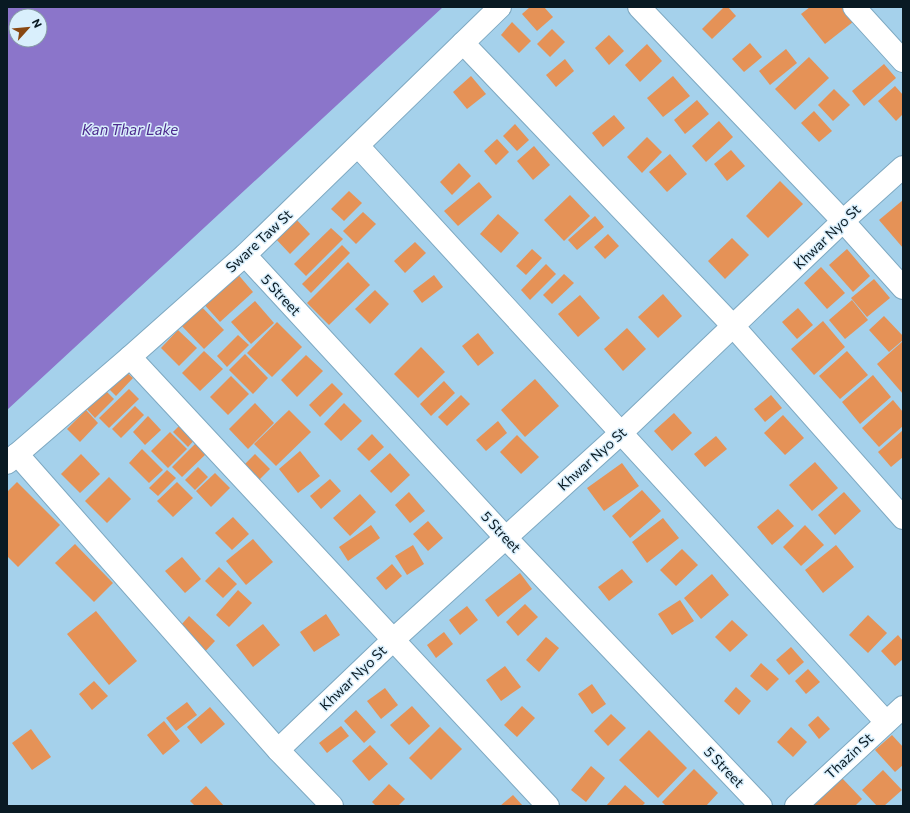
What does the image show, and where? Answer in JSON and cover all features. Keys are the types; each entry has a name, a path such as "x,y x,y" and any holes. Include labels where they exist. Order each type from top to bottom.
{"street":[{"name":"Sware Taw St","path":"12,459 245,255 500,7"},
{"path":"639,7 843,221 903,288"},
{"path":"854,7 903,61"},
{"path":"463,43 734,327 903,518"},
{"path":"358,146 886,722"},
{"name":"Khwar Nyo St","path":"278,750 392,640 621,433 734,327 843,221 903,167"},
{"name":"5 Street","path":"245,255 505,537 760,806"},
{"path":"130,357 548,806"},
{"path":"12,459 278,750 332,806"},
{"name":"Thazin St","path":"796,806 903,707"}],"water":[{"name":"Kan Thar Lake","path":"7,7 443,7 7,410"}],"building":[{"path":"530,7 544,7 553,17 537,31 522,14"},
{"path":"724,7 728,7 736,16 712,39 702,29"},
{"path":"810,7 849,7 858,18 825,44 801,14"},
{"path":"512,22 531,41 519,53 501,35"},
{"path":"552,29 565,42 550,57 537,44"},
{"path":"609,35 624,51 609,65 595,48"},
{"path":"750,43 762,57 744,72 732,59"},
{"path":"647,44 662,61 640,82 625,65"},
{"path":"786,49 797,63 770,85 759,71"},
{"path":"809,57 829,78 795,110 775,89"},
{"path":"565,59 574,71 556,87 546,75"},
{"path":"884,64 896,78 864,106 852,91"},
{"path":"471,76 486,94 467,109 453,92"},
{"path":"673,76 690,96 663,117 647,98"},
{"path":"895,86 903,95 903,114 896,121 878,101"},
{"path":"834,89 850,105 833,121 818,105"},
{"path":"697,100 709,114 685,134 674,120"},
{"path":"814,111 832,131 819,142 801,123"},
{"path":"614,115 625,128 603,147 592,133"},
{"path":"719,121 733,137 706,162 692,146"},
{"path":"515,124 529,140 517,151 503,136"},
{"path":"647,137 662,152 642,173 627,157"},
{"path":"497,139 509,152 496,165 484,151"},
{"path":"534,146 550,165 533,180 517,161"},
{"path":"731,150 745,166 727,181 714,164"},
{"path":"670,154 687,174 667,192 649,172"},
{"path":"459,163 471,176 452,195 440,182"},
{"path":"780,181 803,204 768,238 746,216"},
{"path":"479,182 492,197 458,226 444,211"},
{"path":"349,191 362,203 344,221 331,209"},
{"path":"570,195 590,216 564,241 544,220"},
{"path":"903,200 903,248 879,220"},
{"path":"363,212 376,224 356,244 343,231"},
{"path":"498,214 519,233 501,253 480,234"},
{"path":"595,216 604,227 577,250 568,240"},
{"path":"295,218 310,234 290,254 275,238"},
{"path":"331,228 343,239 306,276 294,264"},
{"path":"608,234 619,246 605,259 594,247"},
{"path":"732,238 749,255 725,279 708,261"},
{"path":"415,242 426,253 405,273 394,261"},
{"path":"342,245 350,253 311,293 302,284"},
{"path":"532,249 542,258 526,275 516,266"},
{"path":"847,249 870,276 853,292 829,265"},
{"path":"348,262 370,285 329,325 307,303"},
{"path":"546,264 556,274 530,300 521,290"},
{"path":"821,267 845,293 827,309 804,283"},
{"path":"236,272 253,292 220,322 202,302"},
{"path":"564,274 574,283 552,304 543,295"},
{"path":"434,275 443,287 422,303 413,291"},
{"path":"874,279 890,298 867,317 851,298"},
{"path":"375,290 389,304 370,324 355,309"},
{"path":"663,294 682,316 658,338 638,317"},
{"path":"580,295 600,318 578,337 558,314"},
{"path":"852,300 868,320 845,339 829,320"},
{"path":"255,301 274,323 251,344 231,322"},
{"path":"198,303 224,330 204,349 178,322"},
{"path":"798,308 813,325 797,339 782,322"},
{"path":"884,316 903,336 903,340 889,352 869,330"},
{"path":"823,321 845,347 814,375 791,349"},
{"path":"277,322 302,347 272,377 247,353"},
{"path":"627,328 646,349 623,371 604,349"},
{"path":"178,330 197,348 179,366 161,348"},
{"path":"478,333 494,353 478,366 462,346"},
{"path":"238,335 249,345 227,367 217,356"},
{"path":"903,341 903,394 877,364"},
{"path":"421,347 445,372 418,398 394,374"},
{"path":"204,351 223,369 200,391 182,373"},
{"path":"847,351 868,375 840,399 819,376"},
{"path":"245,354 268,378 253,394 229,370"},
{"path":"306,355 323,371 297,397 281,380"},
{"path":"125,371 133,378 116,396 108,388"},
{"path":"873,375 891,397 860,424 842,402"},
{"path":"231,376 249,394 228,415 210,397"},
{"path":"535,379 559,406 525,437 501,410"},
{"path":"444,381 455,393 431,416 420,404"},
{"path":"332,383 343,394 320,417 309,405"},
{"path":"102,387 114,399 95,418 84,406"},
{"path":"129,389 139,399 109,428 99,418"},
{"path":"461,395 470,404 447,426 438,417"},
{"path":"771,395 782,408 765,422 754,409"},
{"path":"893,400 903,412 903,426 879,447 862,428"},
{"path":"255,403 274,423 248,449 229,429"},
{"path":"344,403 362,421 341,441 324,424"},
{"path":"135,406 144,415 121,438 112,429"},
{"path":"86,410 98,423 80,442 67,429"},
{"path":"289,410 311,432 276,466 254,444"},
{"path":"674,413 692,433 672,451 654,431"},
{"path":"783,415 804,438 785,455 764,433"},
{"path":"148,416 161,430 145,445 133,432"},
{"path":"498,421 507,433 486,451 476,440"},
{"path":"183,422 197,437 188,447 173,432"},
{"path":"903,430 903,457 891,467 878,452"},
{"path":"170,432 187,449 168,468 151,451"},
{"path":"372,434 384,447 369,461 357,449"},
{"path":"517,435 539,457 521,474 500,452"},
{"path":"716,436 727,449 705,467 694,454"},
{"path":"196,443 206,454 182,477 172,467"},
{"path":"142,449 163,470 149,483 129,463"},
{"path":"300,451 320,476 298,493 279,469"},
{"path":"390,453 410,475 391,493 370,471"},
{"path":"81,454 100,474 80,493 61,474"},
{"path":"255,454 270,469 256,483 241,468"},
{"path":"815,462 838,488 812,511 789,485"},
{"path":"622,463 639,486 604,511 587,488"},
{"path":"198,467 208,477 195,490 185,480"},
{"path":"167,470 176,478 158,496 149,488"},
{"path":"215,473 230,488 211,507 196,491"},
{"path":"109,477 131,499 107,523 85,501"},
{"path":"330,479 341,491 321,509 310,496"},
{"path":"17,482 60,525 18,567 7,556 7,492"},
{"path":"177,482 193,498 173,517 157,501"},
{"path":"642,490 661,511 630,538 612,516"},
{"path":"409,492 425,511 410,523 395,505"},
{"path":"844,492 861,511 835,535 818,515"},
{"path":"360,494 376,512 350,536 333,518"},
{"path":"778,509 794,526 772,545 757,527"},
{"path":"233,517 249,534 232,550 215,533"},
{"path":"663,518 679,538 647,563 632,542"},
{"path":"428,521 443,538 428,551 413,534"},
{"path":"371,525 380,538 348,561 339,547"},
{"path":"805,525 824,545 801,566 783,547"},
{"path":"253,539 273,562 246,585 226,561"},
{"path":"75,544 113,583 94,602 55,563"},
{"path":"413,545 424,564 407,575 395,556"},
{"path":"836,545 854,567 823,593 805,570"},
{"path":"682,549 698,565 676,586 660,570"},
{"path":"182,557 201,579 185,593 165,571"},
{"path":"392,564 402,576 386,590 376,578"},
{"path":"219,567 237,584 223,598 205,581"},
{"path":"622,569 633,582 609,601 598,587"},
{"path":"520,573 532,589 498,617 485,600"},
{"path":"712,574 729,595 701,619 684,598"},
{"path":"238,590 252,603 229,627 216,615"},
{"path":"680,600 694,621 672,635 658,614"},
{"path":"525,604 538,617 518,636 506,622"},
{"path":"467,606 478,620 460,635 449,620"},
{"path":"96,611 137,661 109,685 67,634"},
{"path":"326,614 340,635 314,652 300,632"},
{"path":"868,615 887,633 868,653 849,635"},
{"path":"189,616 215,641 199,658 173,634"},
{"path":"732,620 748,635 730,652 715,637"},
{"path":"263,624 280,645 253,667 236,645"},
{"path":"444,632 453,644 436,658 427,645"},
{"path":"898,635 903,641 903,659 895,666 881,651"},
{"path":"546,637 559,648 539,672 526,660"},
{"path":"791,647 804,662 789,675 776,660"},
{"path":"761,663 779,679 767,691 750,676"},
{"path":"505,666 521,687 501,701 486,680"},
{"path":"808,669 820,682 806,694 795,681"},
{"path":"94,681 108,696 92,710 79,694"},
{"path":"592,684 606,704 592,714 578,694"},
{"path":"736,687 751,701 739,715 724,701"},
{"path":"385,688 398,705 381,719 367,701"},
{"path":"187,702 197,715 176,731 166,718"},
{"path":"412,706 430,726 409,745 390,725"},
{"path":"522,706 535,718 517,737 504,725"},
{"path":"210,707 225,724 201,744 187,727"},
{"path":"356,710 376,732 364,743 344,721"},
{"path":"611,714 626,728 608,746 594,731"},
{"path":"818,716 830,729 819,739 808,725"},
{"path":"164,721 180,741 163,755 147,735"},
{"path":"341,726 349,736 327,753 319,743"},
{"path":"440,727 462,749 431,780 409,758"},
{"path":"791,727 807,742 793,757 777,742"},
{"path":"31,729 51,757 32,770 12,743"},
{"path":"649,730 687,768 658,798 619,760"},
{"path":"892,735 903,747 903,765 895,772 875,750"},
{"path":"370,745 388,764 369,781 352,761"},
{"path":"591,766 605,778 586,802 571,790"},
{"path":"694,769 718,793 706,806 666,806 662,802"},
{"path":"883,770 902,790 884,806 877,806 862,790"},
{"path":"841,777 862,799 855,806 810,806"},
{"path":"389,784 405,799 398,806 376,806 372,802"},
{"path":"625,785 645,803 642,806 606,806"},
{"path":"206,786 224,806 195,806 190,801"},
{"path":"513,795 523,806 500,806"}]}
